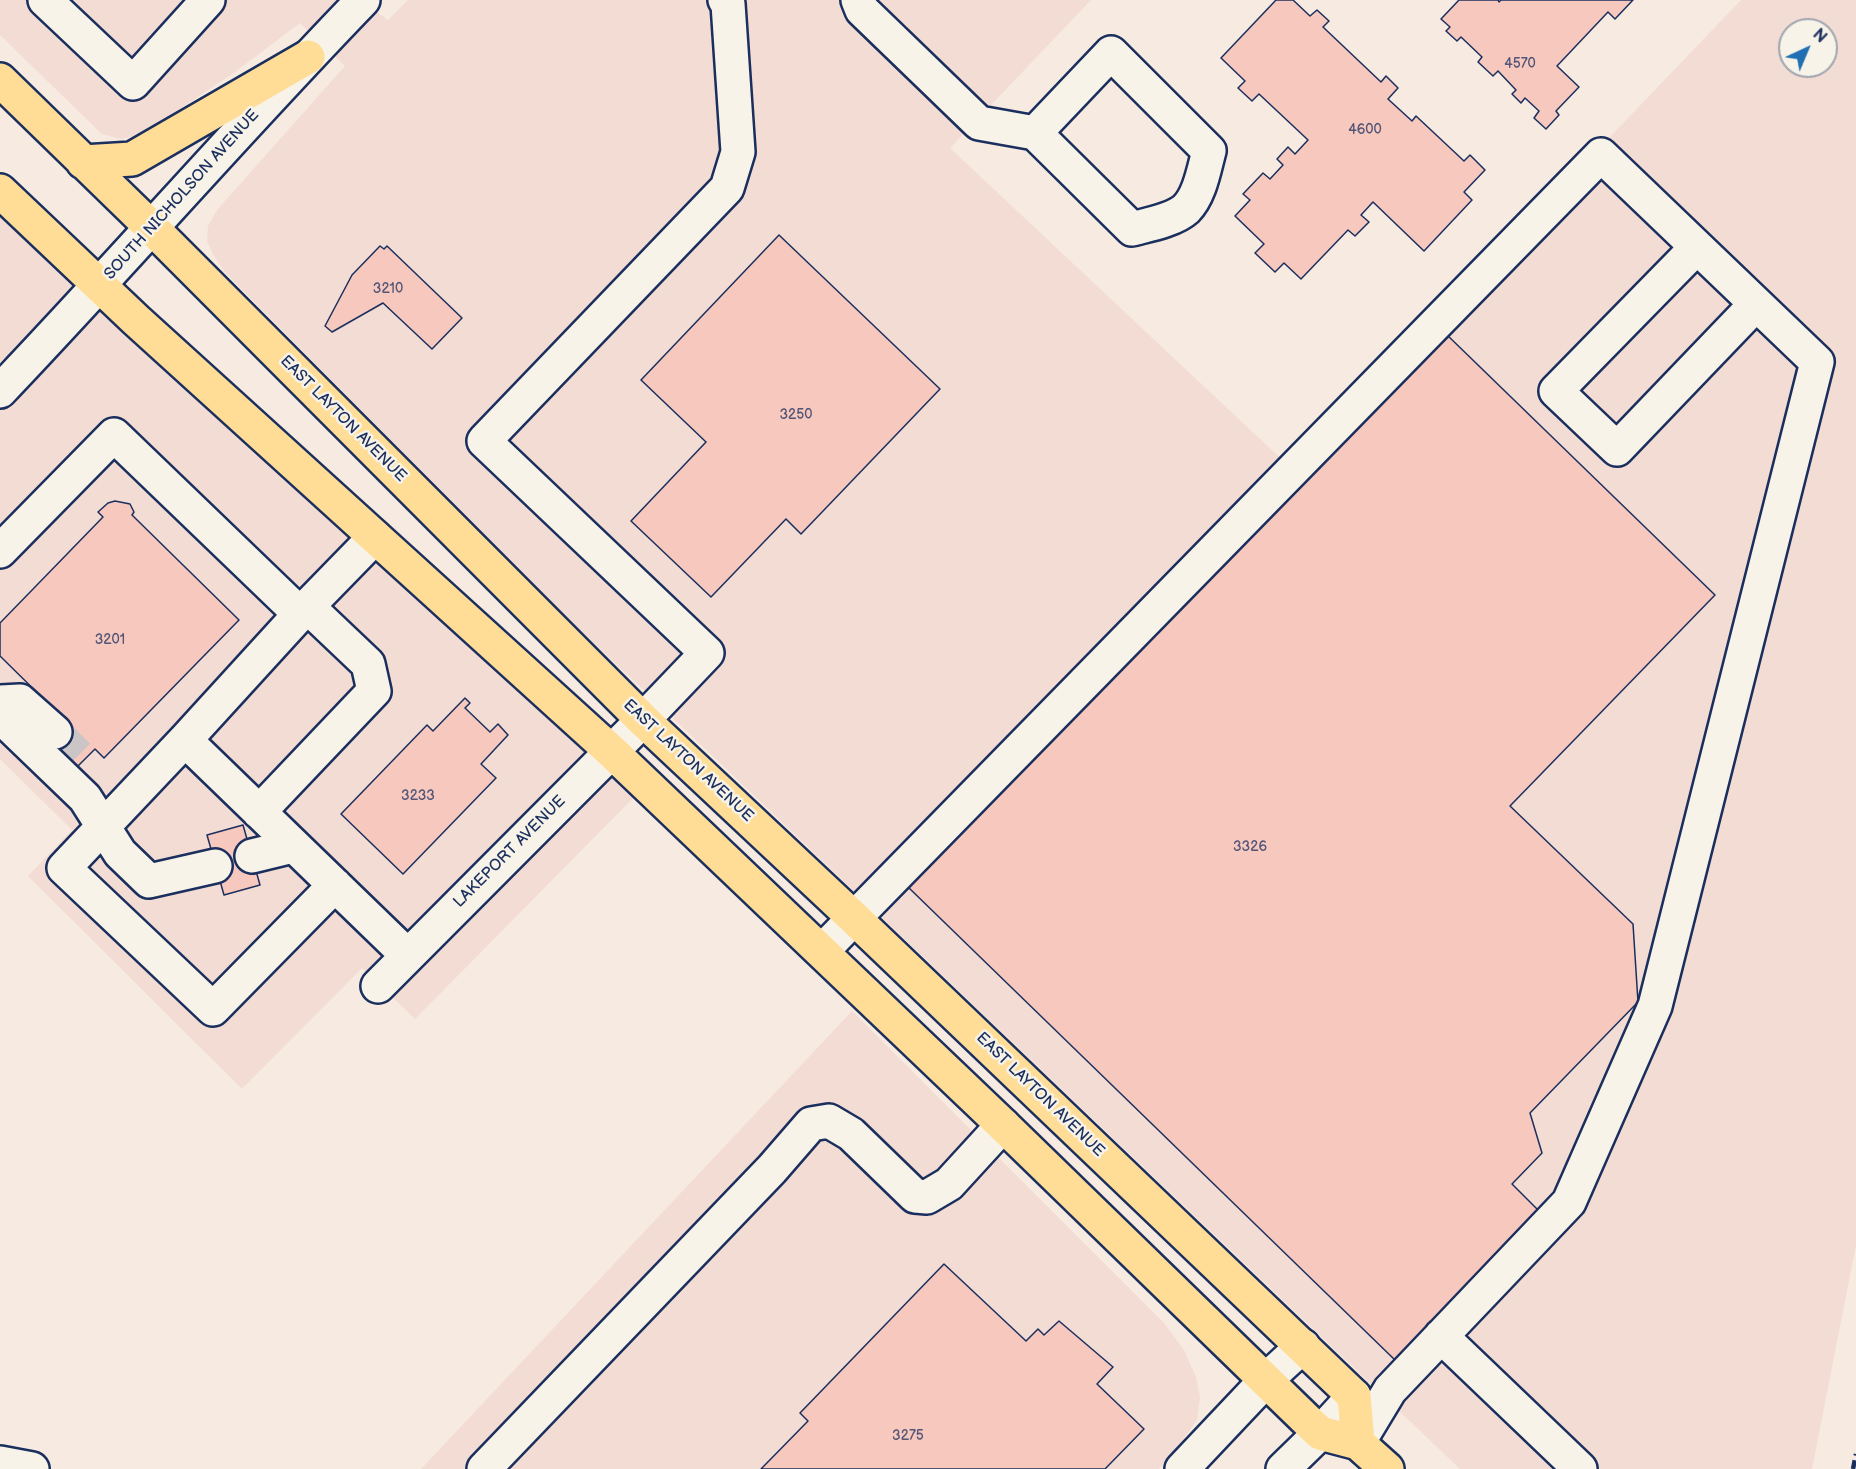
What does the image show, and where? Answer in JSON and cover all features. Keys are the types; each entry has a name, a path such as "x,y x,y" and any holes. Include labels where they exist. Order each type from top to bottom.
{"main road":[{"path":"83,162 132,159 308,57"},
{"name":"EAST LAYTON AVENUE","path":"0,80 152,228 643,720 854,918 1354,1396"},
{"path":"0,191 99,286 611,751 1003,1125 1320,1433 1358,1443 1387,1469"},
{"path":"1354,1396 1358,1443"}],"street":[{"path":"45,0 133,83 208,0"},
{"name":"SOUTH NICHOLSON AVENUE","path":"0,391 363,0"},
{"name":"LAKEPORT AVENUE","path":"378,986 643,720 706,653 484,441 727,188 738,152 728,4 725,0"},
{"path":"858,0 862,10 979,123 1035,133 1132,228 1161,222 1186,209 1201,184 1209,151 1111,53 1035,133"},
{"path":"822,951 1601,155 1816,362 1655,1006 1569,1202 1390,1390 1358,1443"},
{"path":"1697,247 1556,391 1617,449 1756,304"},
{"path":"0,551 114,435 304,610 368,664 374,691 259,812"},
{"path":"335,885 213,1009 64,868 95,815 185,740 304,610 375,537"},
{"path":"0,702 20,701 55,732"},
{"path":"0,716 95,815 120,853 149,881 215,866"},
{"path":"185,740 408,956"},
{"path":"84,761 95,815"},
{"path":"252,856 293,846"},
{"path":"484,1469 772,1169 811,1124 829,1121 851,1134 915,1196 927,1197 949,1184 1003,1125"},
{"path":"1441,1336 1580,1469"},
{"path":"1182,1469 1267,1380 1303,1346"},
{"path":"1283,1469 1354,1396"},
{"path":"0,1463 32,1469"}],"shaded area":[{"path":"0,0 360,0 388,20 408,0 1091,0 950,148 1292,469 1741,0 1856,0 1856,1245 1812,1469 1460,1469 485,539 224,271 207,241 208,226 217,210 345,66 300,23 235,72 136,136 121,139 102,134 0,35"},
{"path":"0,191 644,787 415,1019 362,968 242,1089 28,876 72,830 0,759"},
{"path":"852,1011 1164,1323 1184,1350 1196,1377 1200,1397 1197,1420 1159,1469 421,1469"}],"building":[{"path":"1276,0 1293,0 1310,16 1317,10 1329,21 1323,27 1381,82 1386,76 1398,88 1388,99 1412,121 1416,116 1464,161 1470,155 1485,170 1464,192 1472,200 1424,251 1373,202 1361,215 1369,222 1355,236 1348,230 1301,279 1284,263 1275,272 1255,253 1264,244 1235,216 1250,200 1243,194 1263,173 1270,179 1283,165 1277,159 1288,147 1295,154 1308,140 1259,94 1252,101 1238,88 1245,81 1221,58"},
{"path":"1459,0 1498,0 1499,2 1501,0 1633,0 1615,19 1608,12 1557,66 1579,87 1556,111 1559,115 1546,129 1534,118 1539,111 1525,98 1521,103 1512,94 1516,90 1498,71 1493,76 1478,62 1482,57 1461,37 1457,41 1446,31 1450,27 1441,19"},
{"path":"779,235 940,389 801,534 786,519 711,597 631,521 706,442 641,380"},
{"path":"380,246 384,249 387,246 462,318 432,349 383,303 332,332 325,326 352,275"},
{"path":"1445,333 1715,595 1510,806 1633,924 1638,1002 1530,1113 1542,1153 1512,1184 1540,1212 1396,1361 908,887"},
{"path":"115,501 130,504 134,512 132,515 239,620 104,758 95,749 77,767 49,740 66,721 0,656 0,623 103,517 98,512 108,503"},
{"path":"465,698 470,703 465,708 490,732 498,724 508,735 481,764 496,778 403,874 341,814 427,725 433,731"},
{"path":"243,825 260,885 224,895 207,835"},
{"path":"944,1264 1026,1341 1038,1329 1044,1335 1059,1321 1113,1367 1097,1384 1144,1429 1105,1469 761,1469 808,1421 800,1413"}],"tunnel":[{"path":"55,732 84,761"}],"railway":[{"path":"1853,1469 1856,1454"}]}
